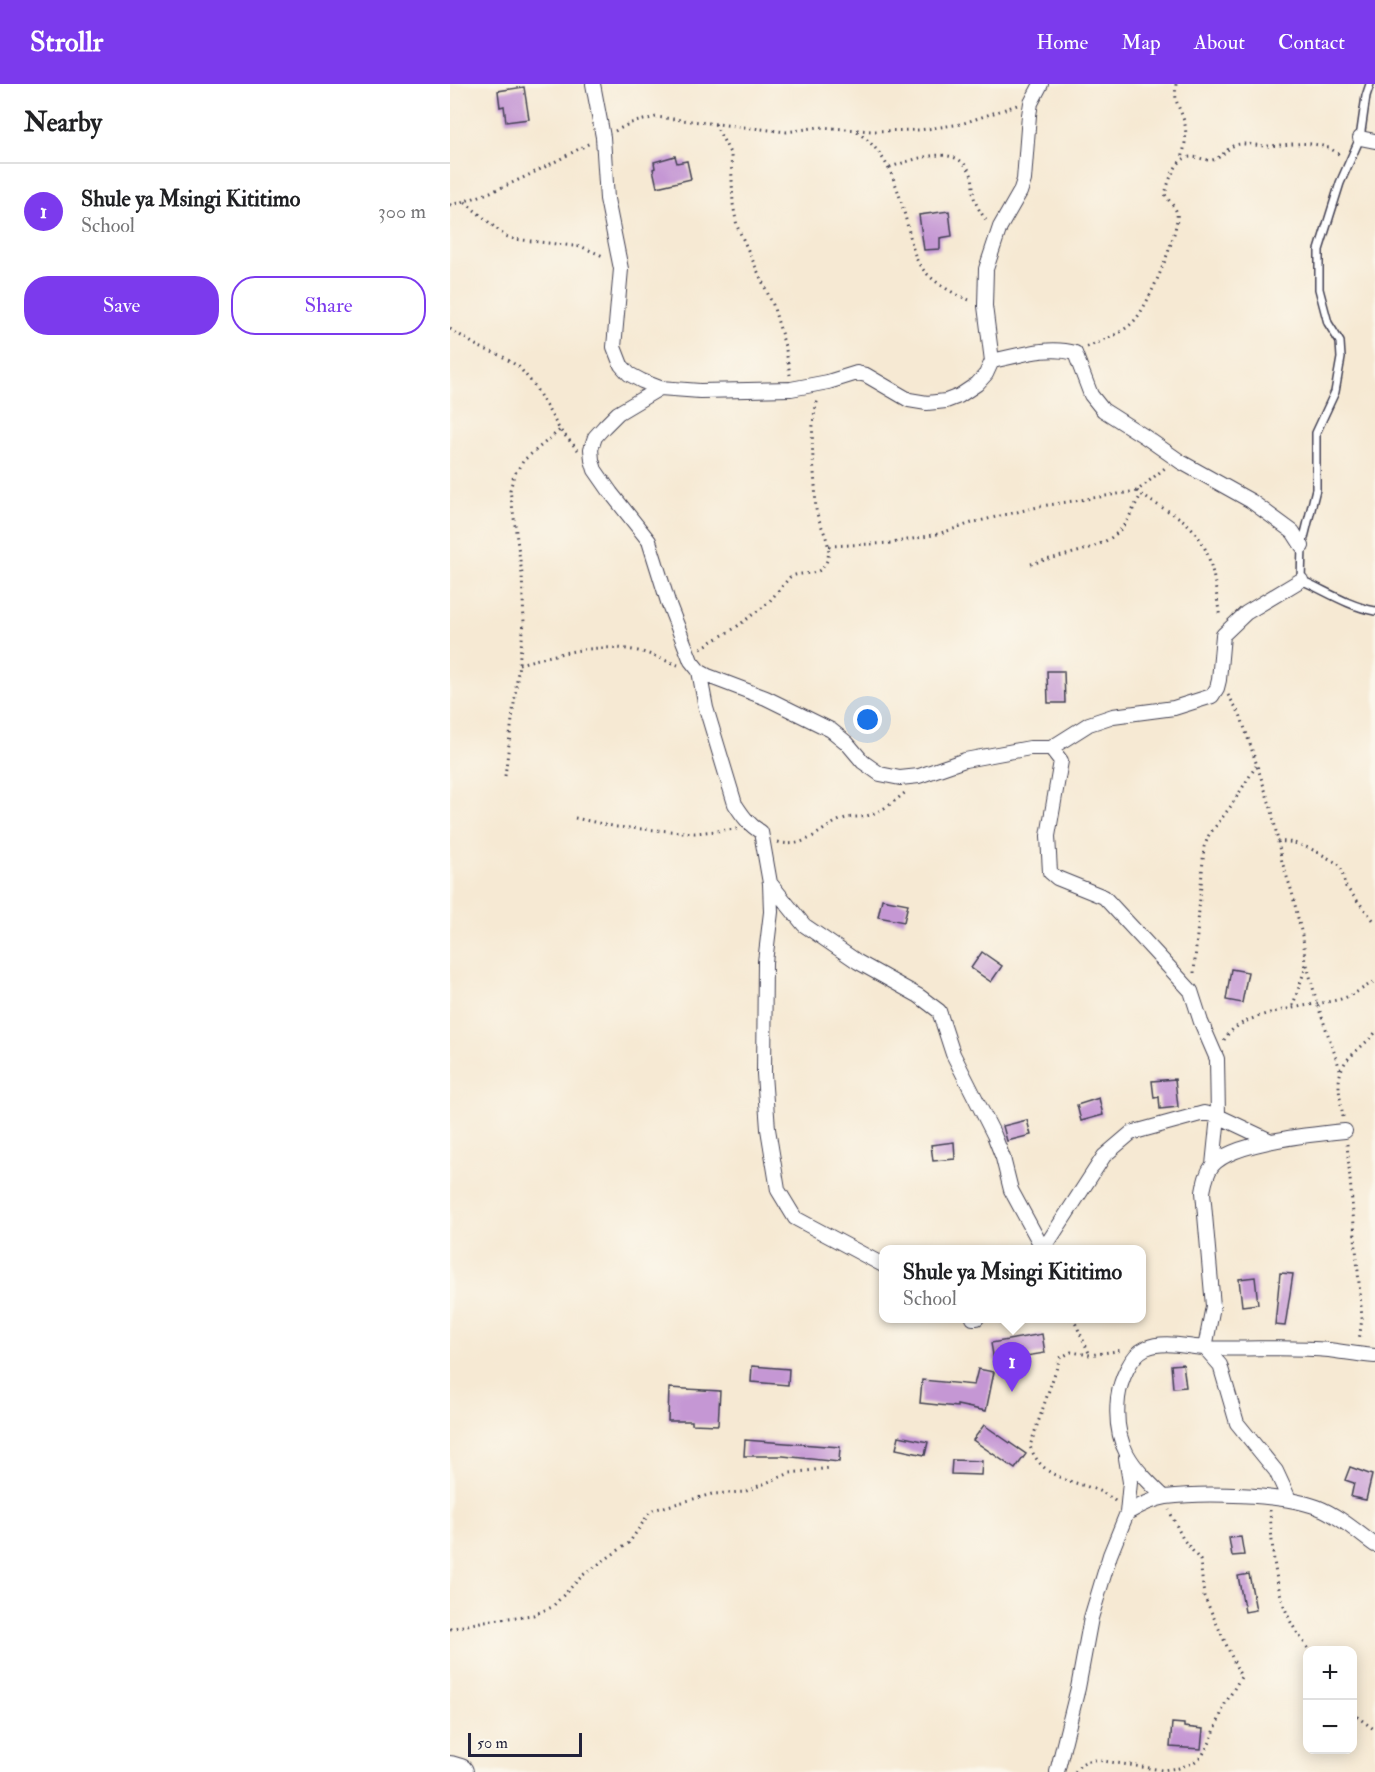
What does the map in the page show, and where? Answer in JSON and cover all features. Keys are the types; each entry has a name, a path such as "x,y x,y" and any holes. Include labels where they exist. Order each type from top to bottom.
{"highway":[{"path":"450,1770 460,1772"}],"street":[{"path":"593,84 603,137 607,199 621,269 614,347 617,358 629,374 660,388 686,391 791,389 828,382 857,373 866,375 909,399 927,403 946,401 959,396 977,384 986,374 992,361 985,306 986,269 996,236 1024,180 1031,103 1041,84"},
{"path":"1360,138 1375,141"},
{"path":"992,361 1044,351 1065,350 1075,353 1095,402 1114,418 1144,435 1181,462 1251,501 1293,532 1302,546"},
{"path":"660,388 618,413 604,427 595,437 591,449 592,460 595,470 611,493 649,541 668,602 688,655 697,669 706,708 735,804 742,815 758,830 770,883 771,912 764,983 764,1074 768,1129 778,1190 795,1218 879,1262"},
{"path":"697,669 766,698 831,730 863,762 880,774 900,778 919,776 965,760 1030,748 1051,748 1089,723 1113,716 1174,708 1212,696 1219,680 1223,635 1246,613 1301,580"},
{"path":"1051,748 1061,761 1048,836 1050,872 1057,878 1104,897 1191,991 1217,1059 1218,1116 1213,1165"},
{"path":"770,883 804,925 858,962 919,996 939,1011 953,1054 994,1135 1003,1158 1011,1190 1041,1245"},
{"path":"1046,1245 1104,1156 1131,1133 1204,1113 1218,1116 1271,1141"},
{"path":"1205,1348 1212,1306 1203,1192 1205,1177 1213,1165 1225,1155 1303,1134 1345,1131"},
{"path":"1057,1772 1078,1688 1091,1618 1110,1555 1127,1513 1130,1482 1117,1410 1119,1389 1127,1369 1144,1348 1160,1345 1329,1350 1375,1356"},
{"path":"1205,1348 1220,1365 1237,1423 1276,1471 1289,1499"},
{"path":"1125,1453 1137,1470 1164,1497"},
{"path":"1127,1513 1164,1497 1216,1496 1289,1499 1327,1512 1375,1545"}],"lane":[{"path":"1370,84 1360,138 1347,163 1319,250 1318,276 1322,304 1328,323 1340,342 1341,358 1335,392 1316,433 1316,489 1302,546 1301,580 1330,593 1343,602 1375,611"}],"path":[{"path":"1075,353 1106,340 1135,320 1145,305 1176,230 1177,213 1166,194 1169,180 1182,160 1186,129 1175,100 1176,84"},
{"path":"450,206 500,188 632,123 656,117 786,132 828,127 856,131 946,127 1018,104 1031,103"},
{"path":"715,124 731,155 733,204 737,226 773,305 786,351 791,389"},
{"path":"856,131 877,149 890,167 914,251 920,264 930,276 945,287 985,306"},
{"path":"1182,160 1189,157 1211,160 1233,146 1239,145 1269,146 1306,143 1322,146 1337,153 1347,163"},
{"path":"890,167 944,154 961,162 971,174 974,199 996,236"},
{"path":"465,202 505,236 582,247 602,255 621,269"},
{"path":"450,329 519,367 534,385 560,430 580,452 592,460"},
{"path":"688,655 735,628 768,603 790,577 795,574 811,574 822,569 826,563 829,546 816,509 812,435 814,412 820,392 828,382"},
{"path":"505,776 523,640 523,597 510,490 514,475 524,460 560,430"},
{"path":"829,546 892,543 938,534 975,522 1042,506 1137,491 1159,471 1181,462"},
{"path":"1137,491 1182,520 1206,547 1212,564 1223,635"},
{"path":"1031,564 1088,548 1107,540 1119,531 1141,495"},
{"path":"519,664 570,651 609,648 638,651 697,669"},
{"path":"1219,680 1240,714 1272,811 1277,842 1292,892 1317,1003 1340,1069 1338,1084 1345,1131 1362,1318 1358,1355"},
{"path":"1191,991 1204,848 1209,835 1232,806 1256,766"},
{"path":"575,818 617,826 695,833 758,830 776,842 796,843 817,835 843,819 865,817 881,810 909,789 919,776"},
{"path":"1277,842 1297,844 1340,865 1346,887 1375,922"},
{"path":"1292,1008 1306,960"},
{"path":"1217,1059 1227,1033 1239,1023 1292,1008 1338,1000 1375,981"},
{"path":"1340,1069 1348,1058 1375,1033"},
{"path":"1075,1323 1090,1355"},
{"path":"1127,1513 1108,1495 1071,1483 1048,1470 1038,1462 1030,1446 1057,1362 1066,1354 1071,1352 1090,1355 1114,1350 1144,1348"},
{"path":"450,1629 476,1622 533,1616 552,1607 583,1575 629,1543 653,1510 712,1494 744,1492 790,1473 830,1468"},
{"path":"1075,1772 1082,1763 1089,1760 1162,1770 1193,1763 1202,1756 1210,1743 1225,1704 1240,1681 1240,1673 1204,1596 1200,1560 1183,1539 1164,1497"},
{"path":"1270,1498 1275,1567 1281,1592 1289,1619 1306,1646"},
{"path":"1357,1716 1375,1730"}],"building":[{"path":"524,87 529,119 506,122 504,106 500,107 498,91"},
{"path":"675,156 677,163 687,161 691,179 657,187 653,169 655,168 654,162"},
{"path":"949,211 952,236 940,238 940,249 924,250 919,215"},
{"path":"1047,671 1064,671 1065,703 1048,703"},
{"path":"882,899 908,904 904,922 878,917"},
{"path":"982,952 1002,966 991,982 971,968"},
{"path":"1231,969 1248,972 1242,1003 1226,1000"},
{"path":"1175,1079 1178,1107 1160,1109 1159,1097 1154,1098 1152,1081"},
{"path":"1099,1098 1103,1115 1081,1121 1077,1105"},
{"path":"1027,1120 1031,1135 1007,1141 1003,1126"},
{"path":"954,1142 955,1159 933,1161 931,1145"},
{"path":"1280,1273 1293,1274 1285,1326 1275,1325"},
{"path":"1255,1277 1258,1304 1242,1306 1239,1279"},
{"path":"1042,1334 1045,1353 994,1361 991,1343"},
{"path":"1183,1364 1186,1387 1173,1388 1171,1365"},
{"path":"752,1366 789,1369 788,1385 751,1382"},
{"path":"978,1369 994,1372 986,1411 957,1405 957,1407 920,1403 922,1380 974,1385"},
{"path":"669,1388 720,1391 718,1425 692,1424 692,1421 668,1421"},
{"path":"984,1425 1026,1454 1015,1469 973,1440"},
{"path":"899,1436 928,1442 925,1455 896,1449"},
{"path":"745,1440 840,1447 839,1462 783,1456 744,1456"},
{"path":"952,1460 982,1461 981,1475 951,1474"},
{"path":"1350,1467 1372,1475 1366,1500 1351,1497 1354,1483 1345,1480"},
{"path":"1241,1537 1244,1555 1232,1556 1229,1538"},
{"path":"1249,1574 1256,1610 1245,1612 1238,1576"},
{"path":"1172,1723 1203,1729 1201,1749 1170,1747"}],"place":[{"name":"Shule ya Msingi Kititimo","path":"1012,1392"}]}
